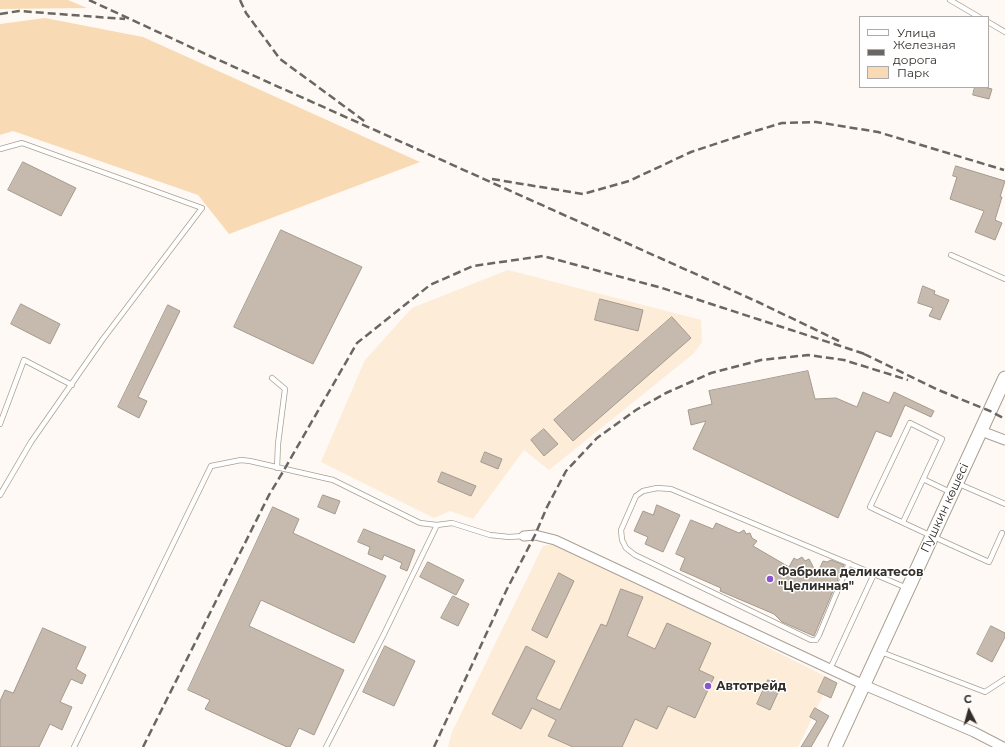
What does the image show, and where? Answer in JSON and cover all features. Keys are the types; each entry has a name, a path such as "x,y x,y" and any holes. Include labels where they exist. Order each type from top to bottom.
{"main road":[{"name":"Пушкин көшесі","path":"835,747 1005,378"}],"street":[{"path":"981,431 1005,440"},
{"path":"524,536 536,535 555,540 864,685 974,732 1003,747"}],"lane":[{"path":"950,0 977,16"},
{"path":"989,23 1005,32"},
{"path":"0,149 22,143 202,208 103,339 31,442 0,495"},
{"path":"950,255 1005,279"},
{"path":"0,424 24,360 72,384"},
{"path":"272,378 285,389 278,444 277,468"},
{"path":"903,522 942,439 910,423 870,507 989,562 1002,533"},
{"path":"74,747 211,466 241,460 250,461 333,480 420,523 437,525 452,523 490,535 510,537 524,536"},
{"path":"923,479 1005,504"},
{"path":"849,563 816,640 811,640 635,556 626,548 622,540 621,530 636,496 643,491 657,488 671,489 849,563 908,588"},
{"path":"326,747 384,634 437,525"},
{"path":"830,669 874,574"},
{"path":"879,652 985,692 1005,679"}],"shaded area":[{"path":"508,270 701,320 702,342 693,354 549,470 524,450 473,519 450,511 434,518 321,462 365,360 412,308"},
{"path":"557,543 831,679 798,747 448,747 452,732 543,546"}],"green space":[{"path":"0,0 68,0 87,8 0,9"},
{"path":"45,18 143,37 420,162 229,234 198,195 13,131 0,135 0,24"}],"building":[{"path":"975,88 992,89 989,99 973,95"},
{"path":"23,162 76,188 61,216 8,190"},
{"path":"956,166 1005,181 995,220 1002,223 995,240 975,232 984,211 950,199 957,177 953,176"},
{"path":"281,230 362,267 313,364 234,327"},
{"path":"923,286 935,291 934,294 949,300 940,320 929,316 933,308 918,303"},
{"path":"600,299 643,310 638,331 595,320"},
{"path":"21,304 60,324 50,344 11,324"},
{"path":"168,305 180,311 138,397 147,401 139,418 118,407"},
{"path":"672,317 691,338 573,441 554,420"},
{"path":"808,371 815,399 836,398 857,407 863,392 889,403 894,392 934,411 931,417 905,405 891,437 876,431 838,518 693,449 706,421 691,425 688,410 712,404 709,391"},
{"path":"544,429 558,444 544,456 531,440"},
{"path":"485,452 502,459 498,469 481,462"},
{"path":"442,472 476,486 471,496 438,482"},
{"path":"323,495 340,501 335,514 318,507"},
{"path":"657,505 680,515 663,552 645,544 648,537 634,531 643,511 653,515"},
{"path":"273,507 299,519 293,533 386,576 354,643 261,600 249,626 344,670 314,735 299,728 290,747 287,747 205,709 210,700 188,690"},
{"name":"Фабрика деликатесов \"Целинная\"","path":"691,520 713,529 716,523 739,533 744,530 746,534 750,533 752,538 757,541 753,546 789,567 794,558 797,560 802,557 805,561 809,559 817,574 823,561 827,562 831,560 844,565 814,636 782,622 774,614 720,591 721,588 680,570 685,558 676,554"},
{"path":"364,529 415,550 407,571 400,568 402,563 384,555 382,560 368,554 370,547 358,542"},
{"path":"428,562 464,580 456,595 420,577"},
{"path":"559,573 574,581 547,638 532,630"},
{"path":"621,589 643,597 627,636 655,649 667,623 711,643 699,670 714,677 695,718 668,706 657,729 635,719 622,747 573,747 548,736 556,720 532,708 521,729 492,714 526,646 555,661 536,699 560,710 601,624 606,626"},
{"path":"453,596 469,604 458,626 441,618"},
{"path":"991,626 1005,633 1005,637 992,662 977,654"},
{"path":"43,628 86,647 76,669 86,675 82,684 71,679 60,702 72,707 62,730 50,724 39,747 0,747 0,701 5,690 13,693"},
{"path":"385,646 415,661 394,706 363,692"},
{"path":"825,677 837,683 831,698 818,692"},
{"path":"768,680 781,686 770,710 757,704"},
{"path":"815,708 829,716 811,747 801,747 817,721 810,717"}],"railway":[{"path":"89,0 212,57 758,302 839,341"},
{"path":"240,0 246,13 280,59 367,123"},
{"path":"0,14 19,11 125,19"},
{"path":"492,179 583,194 629,181 691,152 752,132 782,123 816,122 878,132 1004,170"},
{"path":"143,747 269,495 357,343 430,285 473,266 543,256 662,288 868,355"},
{"path":"864,354 936,389 990,411 1005,419"},
{"path":"434,747 507,589 535,535 547,507 566,471 597,438 636,410 666,393 711,373 761,360 808,355 844,360 908,380"}],"place":[{"name":"Фабрика деликатесов \"Целинная\"","path":"770,579"},
{"name":"Автотрейд","path":"708,686"}]}
